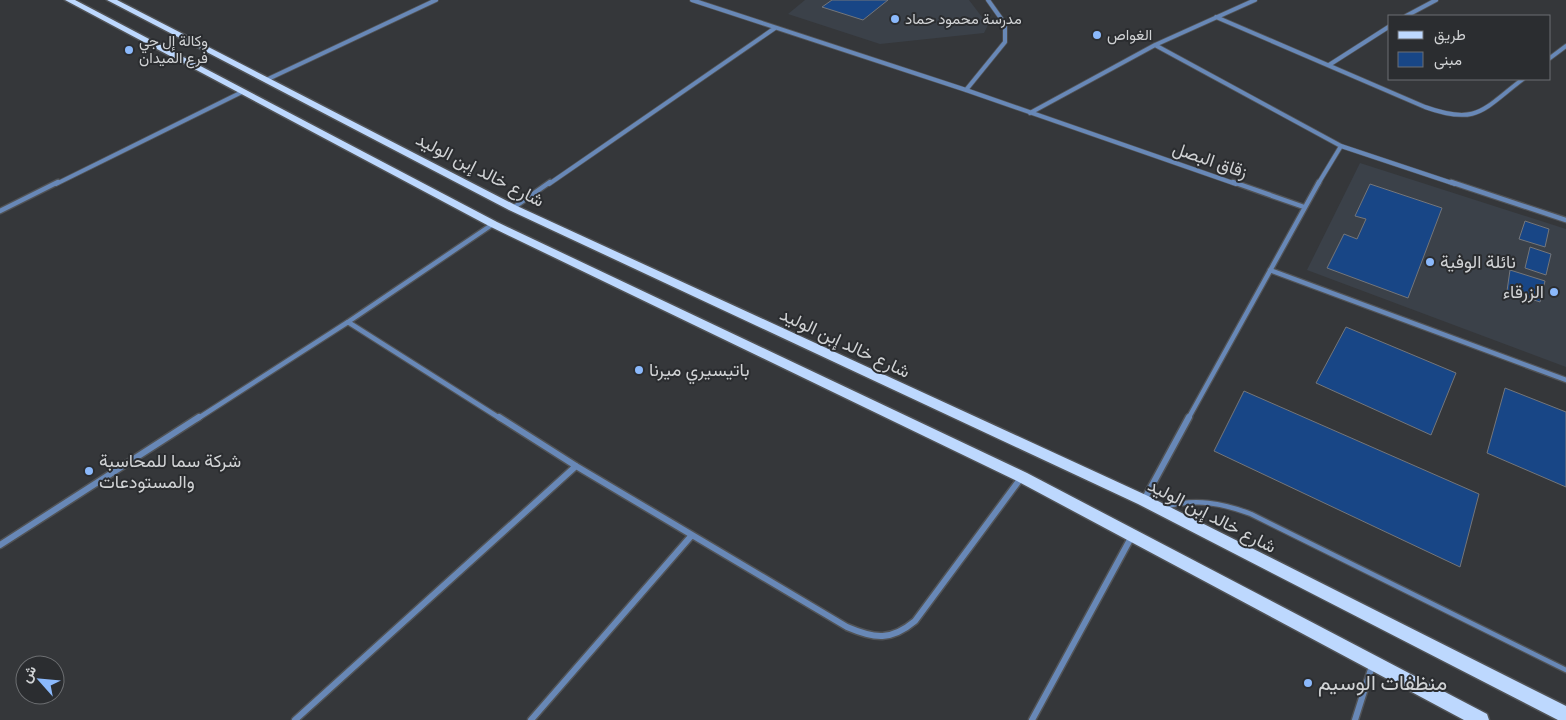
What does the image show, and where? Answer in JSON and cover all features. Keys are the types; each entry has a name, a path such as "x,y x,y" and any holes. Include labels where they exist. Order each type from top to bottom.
{"main road":[{"path":"69,0 493,224 1022,477 1480,720"},
{"name":"شارع خالد إبن الوليد","path":"111,0 514,208 1143,500 1566,715"}],"street":[{"path":"266,80 436,0"},
{"name":"زقاق البصل","path":"692,0 966,90 1304,207"},
{"path":"966,90 1005,42 1006,24 988,0"},
{"path":"1030,113 1155,44 1255,0"},
{"path":"1408,15 1436,0"},
{"path":"1216,17 1426,107 1456,116 1470,116 1478,113 1522,80"},
{"path":"1329,66 1388,27"},
{"path":"514,208 775,28"},
{"path":"1155,44 1341,146 1566,220"},
{"path":"1551,57 1566,46"},
{"path":"0,211 242,92"},
{"path":"1143,500 1304,207 1341,146"},
{"path":"0,545 348,322 493,224"},
{"path":"1270,270 1566,380"},
{"path":"348,322 576,466 847,627 862,634 876,637 891,636 904,631 915,621 1022,477"},
{"path":"294,720 576,466"},
{"path":"531,720 692,535"},
{"path":"1032,720 1132,536"},
{"path":"1356,720 1373,663"}],"lane":[{"path":"1160,509 1180,502 1203,501 1227,505 1251,514 1566,670"}],"shaded area":[{"name":"مدرسة محمود حماد","path":"805,0 969,0 988,25 984,33 880,44 788,14"},
{"name":"نائلة الوفية","path":"1360,163 1566,229 1566,367 1307,270"}],"building":[{"path":"832,0 888,0 863,20 822,7"},
{"path":"1370,184 1442,208 1408,298 1327,268 1344,234 1357,239 1366,219 1355,216"},
{"path":"1525,221 1549,229 1545,247 1519,239"},
{"path":"1530,247 1551,254 1546,275 1525,268"},
{"path":"1510,270 1545,281 1540,302 1507,291"},
{"path":"1346,327 1456,373 1431,435 1316,383"},
{"path":"1505,388 1566,412 1566,487 1487,453"},
{"path":"1244,391 1479,494 1460,567 1214,451"}],"place":[{"name":"مدرسة محمود حماد","path":"895,19"},
{"name":"الغواص","path":"1097,35"},
{"name":"وكالة إل جي فرع الميدان","path":"129,50"},
{"name":"نائلة الوفية","path":"1430,262"},
{"name":"الزرقاء","path":"1554,292"},
{"name":"باتيسيري ميرنا","path":"639,370"},
{"name":"شركة سما للمحاسبة والمستودعات","path":"89,471"},
{"name":"منظفات الوسيم","path":"1308,683"}]}
